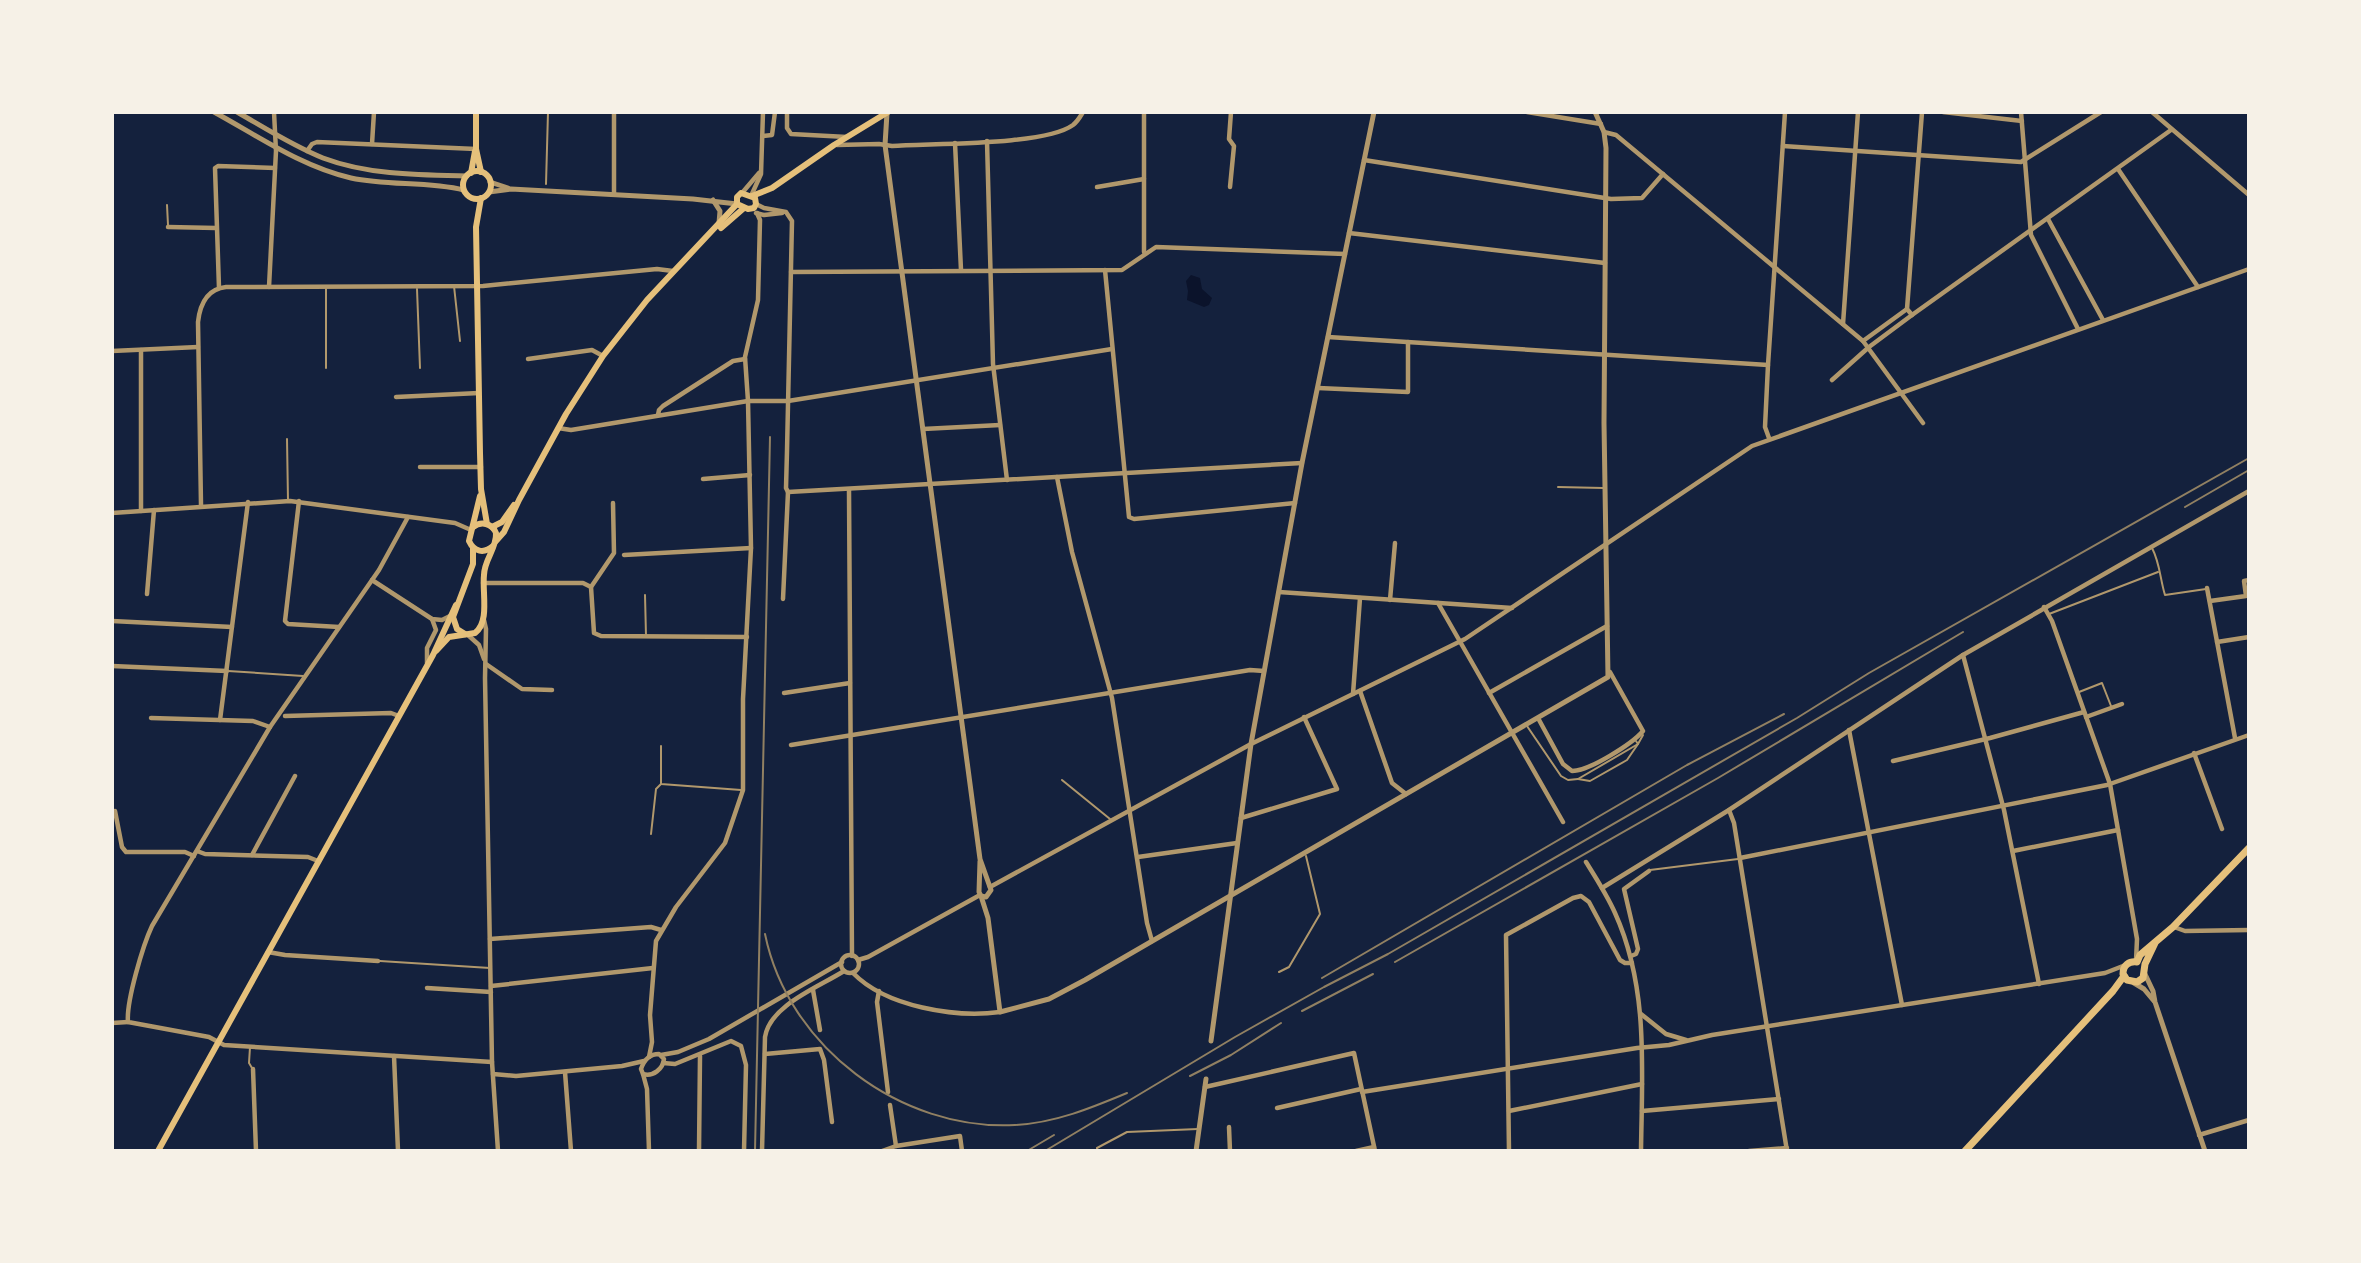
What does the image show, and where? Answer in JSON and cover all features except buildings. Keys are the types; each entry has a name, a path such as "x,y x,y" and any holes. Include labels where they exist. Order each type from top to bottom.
{"main road":[{"path":"476,112 476,149 481,172"},
{"path":"738,198 754,199 887,112"},
{"path":"476,149 469,174 463,183 477,218"},
{"path":"158,1151 427,664 448,638 478,631 484,619 485,564 495,543 496,533 489,525 481,489 477,218 481,198 489,192 490,182 481,172 469,174"},
{"path":"470,197 481,198"},
{"path":"738,198 746,209"},
{"path":"473,548 486,551 504,532 558,428 603,356 673,271 719,225 738,198"},
{"path":"710,234 746,209 754,208 754,199"},
{"path":"433,655 472,567 473,548 469,537 481,489"},
{"path":"472,529 480,524 502,522 519,499"},
{"path":"456,605 453,621 458,630 466,634"},
{"path":"1965,1151 2113,992 2124,976 2125,966 2136,962 2140,955 2173,927 2249,848"},
{"path":"2113,992 2141,980 2155,943"},
{"path":"2136,962 2144,971"},
{"path":"2124,976 2133,982"}],"street":[{"path":"214,112 303,162 342,176 464,190"},
{"path":"237,112 307,151 362,169 469,174"},
{"path":"269,287 275,168 274,112"},
{"path":"372,144 374,112"},
{"path":"614,112 614,194"},
{"path":"763,112 761,169 754,199 764,208 786,212 792,221 787,490 782,599"},
{"path":"763,136 772,135 775,112"},
{"path":"787,112 786,128 791,134 847,137"},
{"path":"887,112 885,145 980,861 980,893 988,918"},
{"path":"834,145 955,143 1048,134 1072,125 1083,112"},
{"path":"1144,112 1144,253"},
{"path":"1230,187 1234,146 1229,139 1231,112"},
{"path":"1211,1041 1251,744 1302,463 1374,112"},
{"path":"1527,112 1601,124"},
{"path":"762,1151 765,1033 769,1023 777,1013 844,971 853,973 879,991 943,1012 1000,1012 1021,1008 1057,995 1606,679 1609,672 1604,488 1606,148 1604,132 1595,112"},
{"path":"1769,438 1765,427 1768,365 1785,112"},
{"path":"1843,324 1858,112"},
{"path":"1912,315 1907,309 1922,112"},
{"path":"1942,112 2022,121"},
{"path":"2021,112 2030,232 2078,329"},
{"path":"1783,146 2025,162 2101,112"},
{"path":"2152,112 2249,195"},
{"path":"1832,380 1869,347 1912,315 2171,130"},
{"path":"1604,132 1616,135 1863,341 1923,423"},
{"path":"987,141 994,369 1006,480"},
{"path":"307,151 315,142 476,149"},
{"path":"955,143 961,270"},
{"path":"1364,160 1605,199 1642,198 1663,174"},
{"path":"219,288 216,167 275,168"},
{"path":"489,192 511,189 715,200 738,198 761,169"},
{"path":"2118,169 2198,287"},
{"path":"1097,187 1144,178"},
{"path":"490,182 511,189"},
{"path":"715,200 720,211 719,225"},
{"path":"746,209 764,215 786,212"},
{"path":"649,1151 647,1089 642,1073 652,1042 650,1015 656,943 661,930 681,900 721,849 729,834 743,790 743,697 751,548 745,359 758,297 760,220 757,214"},
{"path":"2048,219 2103,320"},
{"path":"168,227 217,228"},
{"path":"1349,233 1605,263"},
{"path":"791,272 1124,269 1156,247 1345,254"},
{"path":"201,505 198,319 209,294 219,288 477,286 657,269 673,271"},
{"path":"858,960 868,957 988,887 1251,744 1460,642 1741,452 1769,438 2249,269"},
{"path":"1105,270 1128,514 1132,519 1295,503"},
{"path":"1863,341 1907,309"},
{"path":"1328,337 1768,365"},
{"path":"1318,388 1408,392 1408,342"},
{"path":"112,351 198,347"},
{"path":"558,428 569,430 748,401 788,401 1112,349"},
{"path":"141,350 141,511"},
{"path":"528,359 592,350 603,356"},
{"path":"658,415 659,409 733,361 745,359"},
{"path":"396,397 480,393"},
{"path":"923,429 1000,425"},
{"path":"787,490 930,485 1302,463"},
{"path":"420,467 481,467"},
{"path":"703,479 750,475"},
{"path":"1056,477 1072,552 1111,694 1152,941"},
{"path":"849,489 852,956"},
{"path":"1602,888 1729,810 1963,655 2249,491"},
{"path":"112,513 201,505 299,501 456,523 472,529"},
{"path":"299,501 285,621 288,624 339,626"},
{"path":"220,720 248,502"},
{"path":"613,503 614,553 591,587 594,633 601,636 747,637"},
{"path":"147,594 154,510"},
{"path":"128,1022 128,1008 148,934 270,727 372,580 408,517"},
{"path":"1390,600 1395,543"},
{"path":"624,555 751,548"},
{"path":"372,580 432,619 436,628 426,648 427,664"},
{"path":"2210,601 2246,596 2244,581 2249,580"},
{"path":"483,583 583,583 591,587"},
{"path":"2207,588 2235,738"},
{"path":"1279,592 1513,608"},
{"path":"1353,694 1360,598"},
{"path":"1438,603 1563,822"},
{"path":"1490,623 1497,615 1496,607"},
{"path":"2044,607 2049,614 2110,784 2137,939 2136,962"},
{"path":"432,619 450,616"},
{"path":"484,619 492,1062 498,1151"},
{"path":"112,621 232,627"},
{"path":"1489,693 1608,625"},
{"path":"466,634 480,647 485,663 522,689 552,690"},
{"path":"2217,642 2249,636"},
{"path":"1963,655 2003,806 2039,984"},
{"path":"112,666 227,671"},
{"path":"791,745 1250,670 1264,671"},
{"path":"1538,718 1563,764 1572,771 1583,769 1637,742 1643,731 1609,672"},
{"path":"784,693 850,683"},
{"path":"1360,691 1393,785 1406,794"},
{"path":"1893,761 2122,704"},
{"path":"285,716 392,713 399,716"},
{"path":"1241,818 1336,789 1304,717"},
{"path":"151,718 255,722 270,727"},
{"path":"1849,730 1902,1005"},
{"path":"1740,858 2110,784 2249,735"},
{"path":"2194,753 2222,829"},
{"path":"252,855 295,776"},
{"path":"1729,810 1740,858 1787,1149 1749,1151"},
{"path":"115,811 122,847 126,852 308,857 318,860"},
{"path":"2013,851 2118,830"},
{"path":"1138,857 1237,843"},
{"path":"980,861 988,887 988,918 1000,1012"},
{"path":"1586,862 1615,913 1631,956 1641,1014 1641,1151"},
{"path":"1631,956 1636,954 1638,949 1624,889 1649,871"},
{"path":"980,893 989,896"},
{"path":"1509,1151 1506,935 1573,898 1581,897 1589,902 1620,960 1625,964 1632,963"},
{"path":"490,939 651,927 661,930"},
{"path":"2173,927 2185,932 2249,930"},
{"path":"2137,939 2146,944 2155,943"},
{"path":"268,952 378,961"},
{"path":"647,1089 652,1074 678,1052 724,1031 842,962 846,956 858,960 859,967 853,973"},
{"path":"842,962 844,971"},
{"path":"1277,1108 1361,1090 1665,1045 2105,973 2125,966"},
{"path":"427,988 491,989 653,968"},
{"path":"2144,971 2153,991 2205,1151"},
{"path":"2105,973 2124,976"},
{"path":"2133,982 2144,989 2155,1002"},
{"path":"813,990 820,1030"},
{"path":"879,991 877,1002 888,1092"},
{"path":"1641,1014 1661,1030 1687,1040"},
{"path":"112,1023 128,1022 209,1037 218,1043 250,1047 492,1062"},
{"path":"652,1042 664,1062 674,1065 731,1041 743,1048 746,1072 744,1151"},
{"path":"765,1054 820,1049 824,1060 832,1122"},
{"path":"493,1074 516,1076 622,1066 659,1054 678,1052"},
{"path":"1205,1087 1354,1053 1374,1149 1356,1151"},
{"path":"394,1056 398,1151"},
{"path":"699,1151 700,1056"},
{"path":"622,1066 652,1074"},
{"path":"253,1069 256,1151"},
{"path":"565,1072 571,1151"},
{"path":"1196,1151 1206,1079"},
{"path":"1509,1111 1642,1084"},
{"path":"1642,1111 1779,1099"},
{"path":"890,1105 896,1146"},
{"path":"2199,1135 2249,1120"},
{"path":"1229,1127 1230,1151"},
{"path":"882,1151 896,1146 960,1136 962,1151"}],"lane":[{"path":"546,184 548,112"},
{"path":"167,205 168,227"},
{"path":"417,286 420,368"},
{"path":"454,286 460,341"},
{"path":"326,368 327,287"},
{"path":"287,439 288,501"},
{"path":"1558,487 1604,488"},
{"path":"2151,547 2159,562 2158,572 2165,596 2207,588"},
{"path":"2049,614 2158,572"},
{"path":"645,595 646,636"},
{"path":"227,671 304,676"},
{"path":"2077,692 2102,683 2112,707"},
{"path":"1527,725 1561,776 1568,780 1588,782 1602,775 1627,760 1637,742"},
{"path":"1578,779 1637,742"},
{"path":"661,746 662,784"},
{"path":"1062,780 1112,821"},
{"path":"651,834 656,789 662,784 743,790"},
{"path":"1279,972 1289,967 1320,914 1305,851"},
{"path":"1649,871 1740,858"},
{"path":"378,961 491,968"},
{"path":"250,1047 249,1063 253,1069"},
{"path":"1097,1151 1097,1148 1127,1132 1199,1129"}],"water":[{"path":"1191,275 1200,278 1202,289 1212,298 1209,305 1204,307 1187,300 1186,281"}],"railway":[{"path":"755,1151 770,437"},
{"path":"1045,1151 1235,1037 1388,954 1797,718 1869,673 2249,458"},
{"path":"2185,507 2249,470"},
{"path":"1395,962 1718,778 1963,632"},
{"path":"1322,978 1687,765 1784,714"},
{"path":"765,934 778,975 798,1012 824,1046 856,1074 892,1097 931,1114 972,1123 1015,1125 1059,1118 1127,1093"},
{"path":"1302,1011 1373,974"},
{"path":"1190,1076 1231,1055 1281,1023"},
{"path":"1027,1151 1054,1135"}]}
